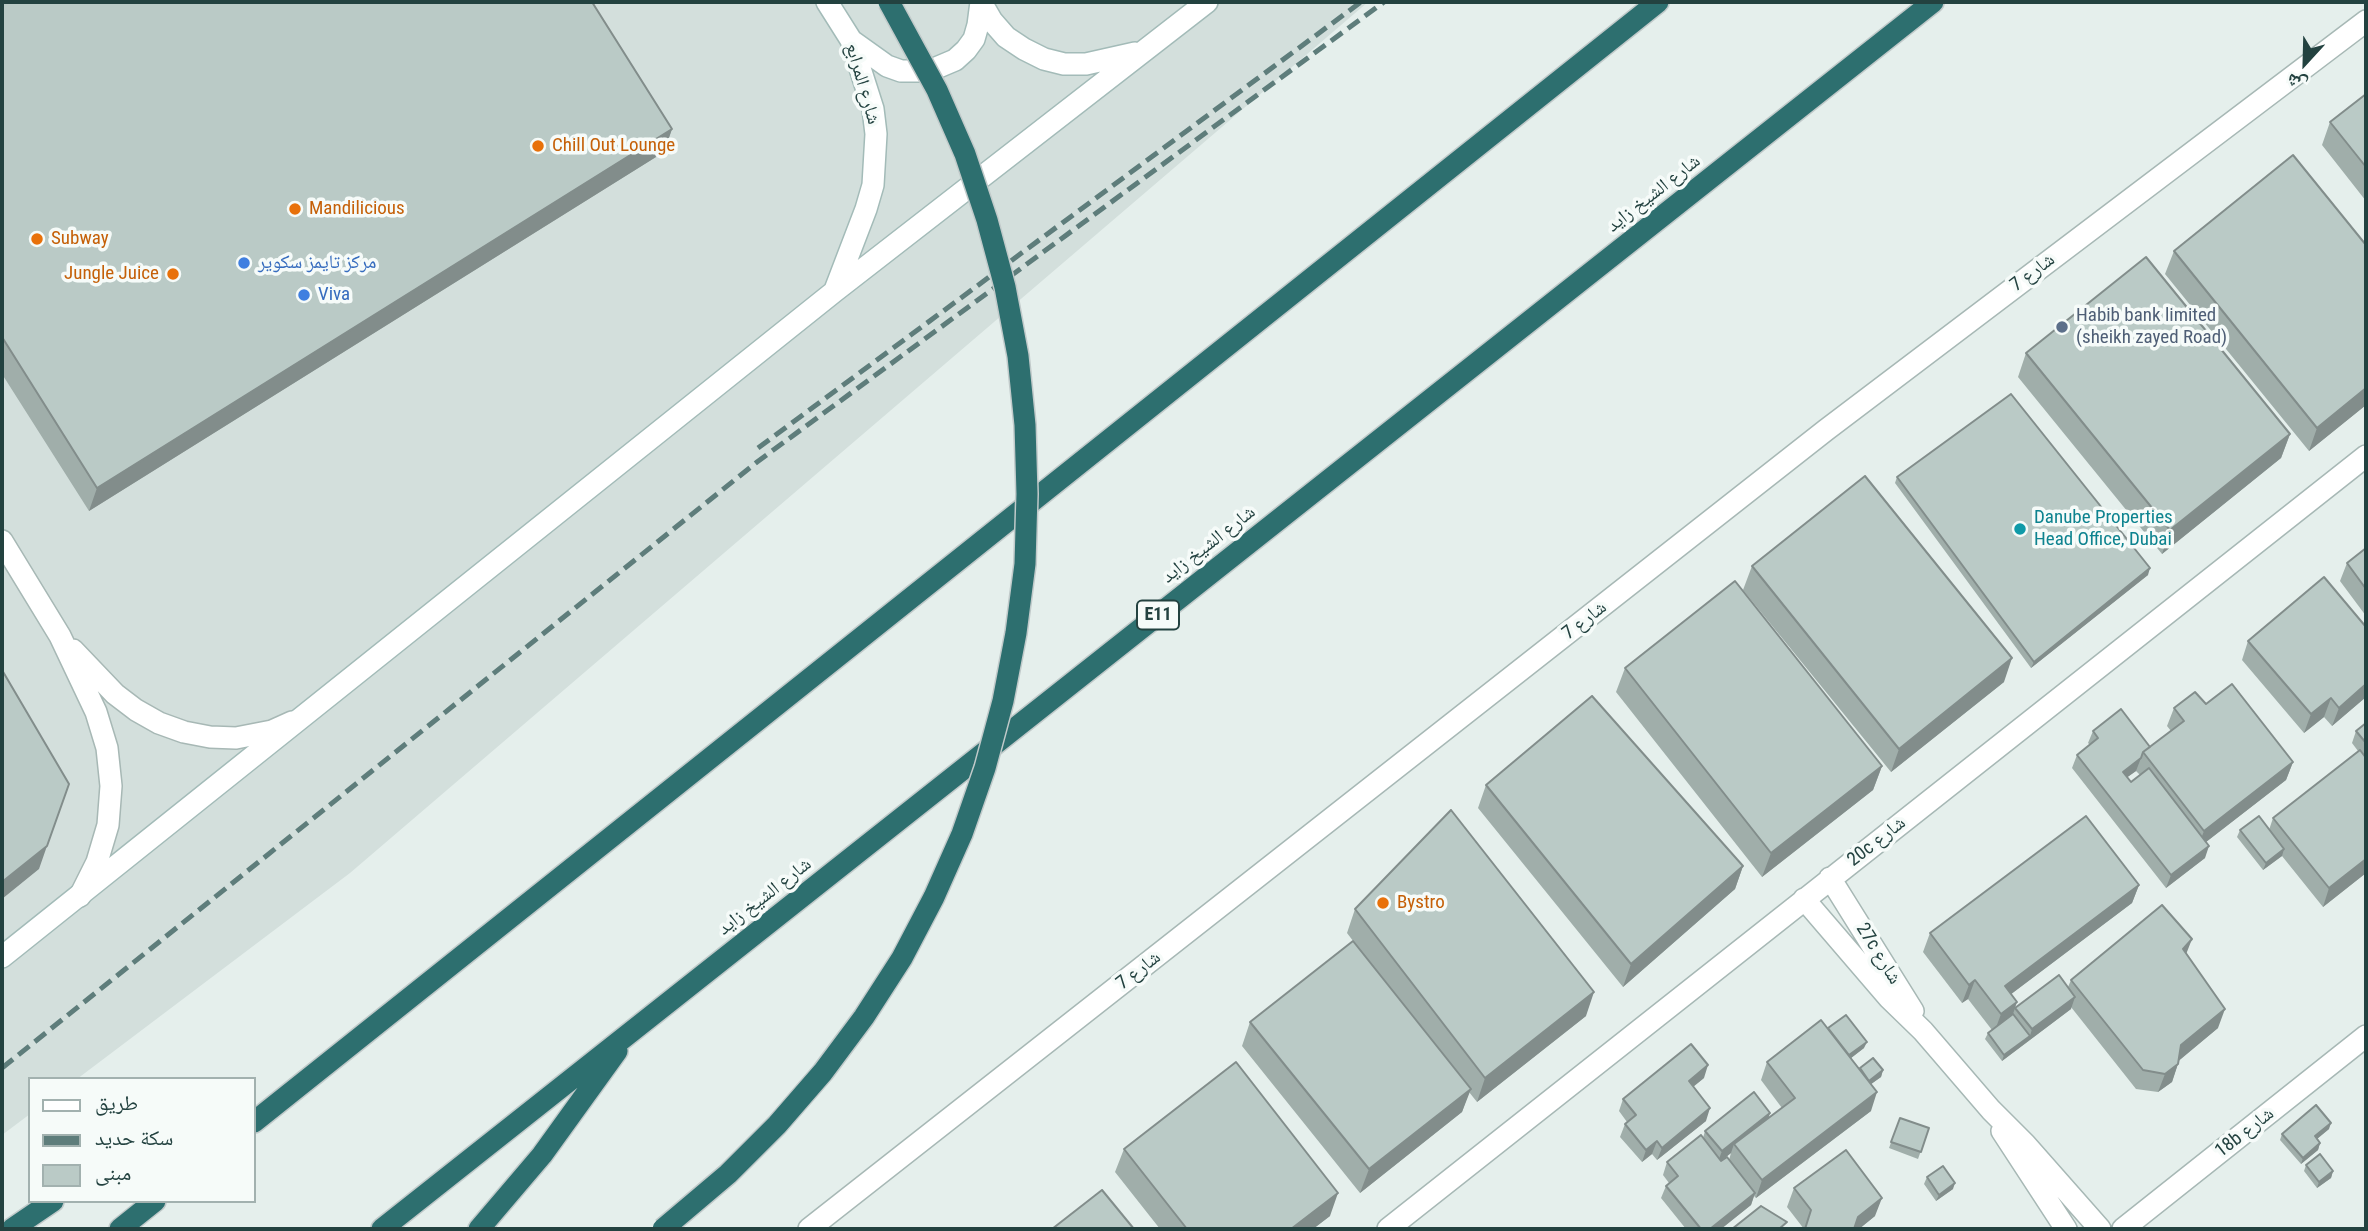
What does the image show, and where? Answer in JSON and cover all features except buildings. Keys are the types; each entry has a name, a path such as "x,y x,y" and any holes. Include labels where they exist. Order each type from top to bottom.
{"highway":[{"path":"663,1229 728,1174 777,1125 823,1072 864,1017 901,958 934,897 962,834 1003,701 1016,633 1025,564 1027,494 1018,356 1005,287 965,154 937,90 889,2"},
{"path":"256,1120 1658,2"},
{"name":"شارع الشيخ زايد","path":"382,1229 1933,2"},
{"path":"480,1229 586,1097 627,1035"},
{"path":"12,1229 50,1203"},
{"path":"120,1229 152,1203"}],"street":[{"name":"شارع المرابع","path":"827,2 850,40 873,108 877,159 866,209 835,291"},
{"path":"850,40 887,66 901,71 929,71 949,63 966,50 974,38 981,2"},
{"path":"981,2 1006,37 1024,50 1044,59 1064,64 1086,64 1144,51"},
{"path":"2,957 835,291 1207,2"},
{"name":"شارع 7","path":"810,1229 1826,430 2366,21"},
{"name":"20c شارع","path":"1388,1229 2366,456"},
{"path":"2,541 60,636 96,712 107,748 111,786 108,825 97,862 80,896"},
{"path":"60,636 115,694 159,723 184,732 210,737 254,736 306,715"},
{"name":"27c شارع","path":"1830,878 1923,1031"},
{"name":"27c شارع","path":"1804,900 1889,998 1923,1031 1991,1110 2101,1229"},
{"name":"18b شارع","path":"2123,1229 2366,1036"},
{"name":"27c شارع","path":"1991,1110 2013,1151 2066,1229"}],"shaded area":[{"path":"2,2 1368,2 350,873 80,1077 28,1077 28,1116 2,1135"}],"railway":[{"path":"758,448 1361,2"},
{"path":"2,1068 757,462 1384,2"}],"place":[{"name":"Chill Out Lounge","path":"538,146"},
{"name":"Mandilicious","path":"295,209"},
{"name":"Subway","path":"37,239"},
{"name":"مركز تايمز سكوير","path":"244,263"},
{"name":"Jungle Juice","path":"173,274"},
{"name":"Viva","path":"304,295"},
{"name":"Habib bank limited (sheikh zayed Road)","path":"2062,327"},
{"name":"Danube Properties Head Office, Dubai","path":"2020,529"},
{"name":"Bystro","path":"1383,903"}]}
